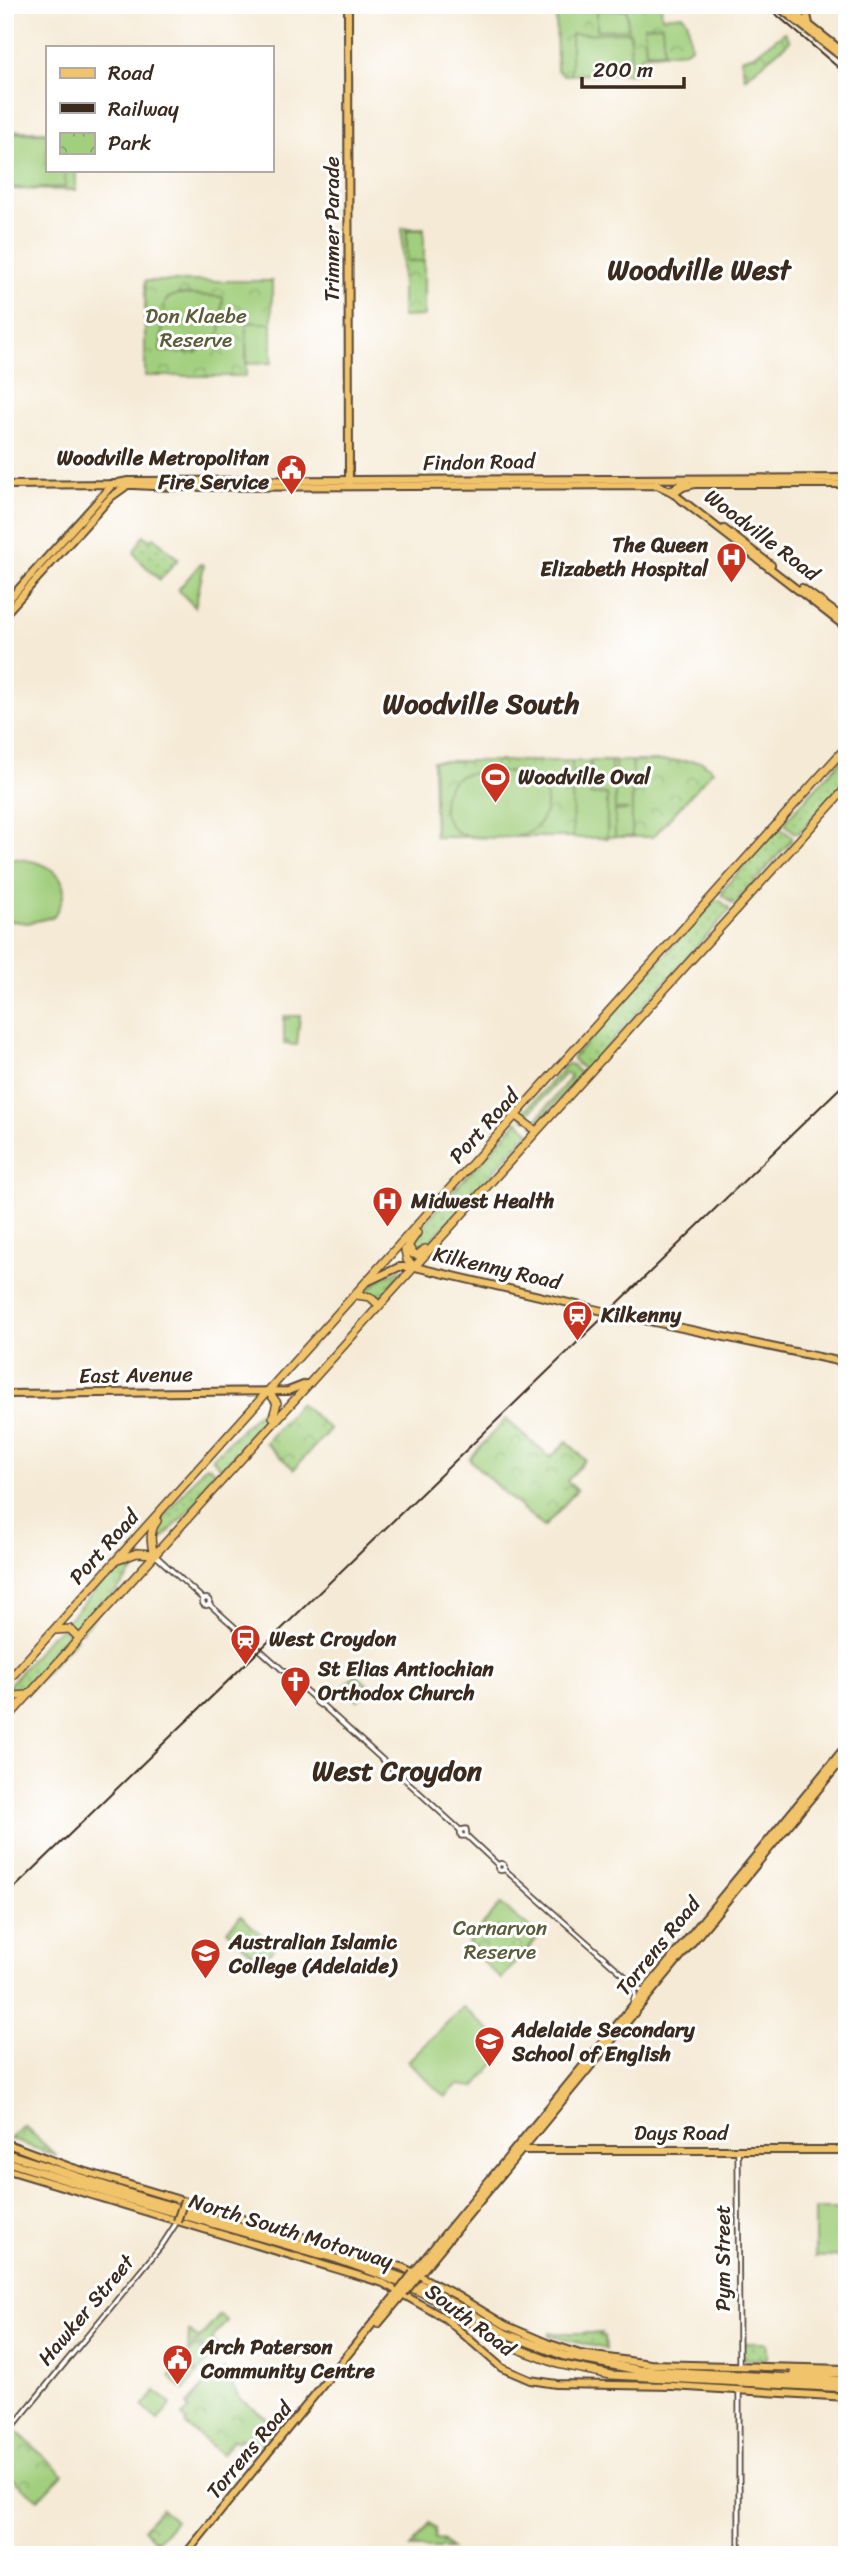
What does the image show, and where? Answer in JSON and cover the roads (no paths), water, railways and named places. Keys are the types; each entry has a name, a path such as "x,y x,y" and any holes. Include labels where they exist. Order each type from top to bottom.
{"highway":[{"name":"Port Road","path":"5,1684 847,746"},
{"name":"Port Road","path":"5,1721 847,786"},
{"path":"516,1116 536,1131"},
{"path":"415,1267 405,1256 408,1245 417,1232 417,1226"},
{"path":"408,1245 410,1251 418,1255 433,1246"},
{"path":"356,1294 370,1297 379,1305"},
{"path":"268,1391 277,1403"},
{"path":"259,1402 269,1399 277,1403"},
{"path":"272,1422 277,1403"},
{"path":"115,1561 138,1552 154,1554 151,1542 153,1526 163,1509"},
{"path":"152,1534 156,1541 170,1536"},
{"path":"54,1630 70,1629 79,1638"},
{"path":"5,1693 13,1696 27,1695"},
{"name":"North South Motorway","path":"5,2153 388,2272 437,2293 506,2334 556,2353 599,2364 639,2370 847,2381"},
{"name":"North South Motorway","path":"5,2161 337,2259 382,2275 422,2293 508,2345 558,2364 611,2375 847,2388"},
{"path":"769,2376 847,2371"}],"main road":[{"name":"Trimmer Parade","path":"348,5 351,484"},
{"path":"776,5 791,11 847,55"},
{"path":"784,5 847,61"},
{"path":"791,11 802,5 810,25"},
{"path":"351,469 355,478 363,480"},
{"path":"339,481 351,469"},
{"name":"Findon Road","path":"113,484 128,481 152,484 657,485 673,491 689,482 847,478"},
{"path":"491,479 498,486"},
{"name":"Findon Road","path":"5,485 127,486 339,481 351,484 363,480 491,479 655,479 689,482 847,484"},
{"name":"Woodville Road","path":"655,479 847,628"},
{"path":"682,496 689,482"},
{"path":"97,484 103,489 103,495"},
{"path":"5,604 113,484"},
{"path":"111,497 113,484"},
{"path":"5,614 111,497 120,488 127,486"},
{"name":"Woodville Road","path":"673,491 847,621"},
{"path":"369,1281 399,1267 415,1267"},
{"name":"Kilkenny Road","path":"415,1267 612,1313 847,1363"},
{"name":"East Avenue","path":"5,1394 268,1391 294,1390 307,1383"},
{"name":"Torrens Road","path":"643,1997 650,1984 847,1745"},
{"name":"Torrens Road","path":"185,2555 643,1997 847,1754"},
{"path":"634,2009 647,2013"},
{"name":"South Road","path":"5,2143 70,2167 417,2272 505,2325 580,2354 650,2364 847,2371"},
{"name":"Torrens Road","path":"417,2272 431,2260 519,2149"},
{"name":"Days Road","path":"519,2149 847,2150"},
{"name":"South Road","path":"5,2169 312,2260 389,2286 446,2319 502,2368 530,2381 672,2386 847,2397"},
{"name":"Hawker Street","path":"177,2221 184,2200"},
{"path":"429,2281 431,2260"},
{"path":"389,2286 393,2304 404,2300 417,2301"}],"street":[{"path":"154,1554 203,1600 204,1604 209,1604 316,1700 321,1700 321,1704 395,1771 395,1776 400,1775 460,1830 466,1829 467,1836 499,1869 504,1869 636,1987 643,1997"},
{"path":"636,1987 650,1984"},
{"path":"634,2009 636,1987"},
{"name":"Pym Street","path":"738,2150 738,2367"},
{"path":"167,2218 170,2235"},
{"name":"Hawker Street","path":"5,2436 170,2235 177,2221"},
{"path":"739,2390 739,2555"}],"railway":[{"path":"765,5 847,75"},
{"path":"5,1897 847,1081"}],"place":[{"name":"Woodville Metropolitan Fire Service","path":"292,497"},
{"name":"The Queen Elizabeth Hospital","path":"731,584"},
{"name":"Woodville Oval","path":"495,804"},
{"name":"Midwest Health","path":"388,1228"},
{"name":"Kilkenny","path":"578,1342"},
{"name":"West Croydon","path":"246,1666"},
{"name":"St Elias Antiochian Orthodox Church","path":"295,1708"},
{"name":"Australian Islamic College (Adelaide)","path":"206,1981"},
{"name":"Adelaide Secondary School of English","path":"489,2069"},
{"name":"Arch Paterson Community Centre","path":"178,2386"}],"district":[{"name":"Woodville West","path":"699,269"},
{"name":"Woodville South","path":"481,703"},
{"name":"West Croydon","path":"397,1770"}],"park label":[{"name":"Don Klaebe Reserve","path":"196,328"},
{"name":"Carnarvon Reserve","path":"500,1940"}]}
